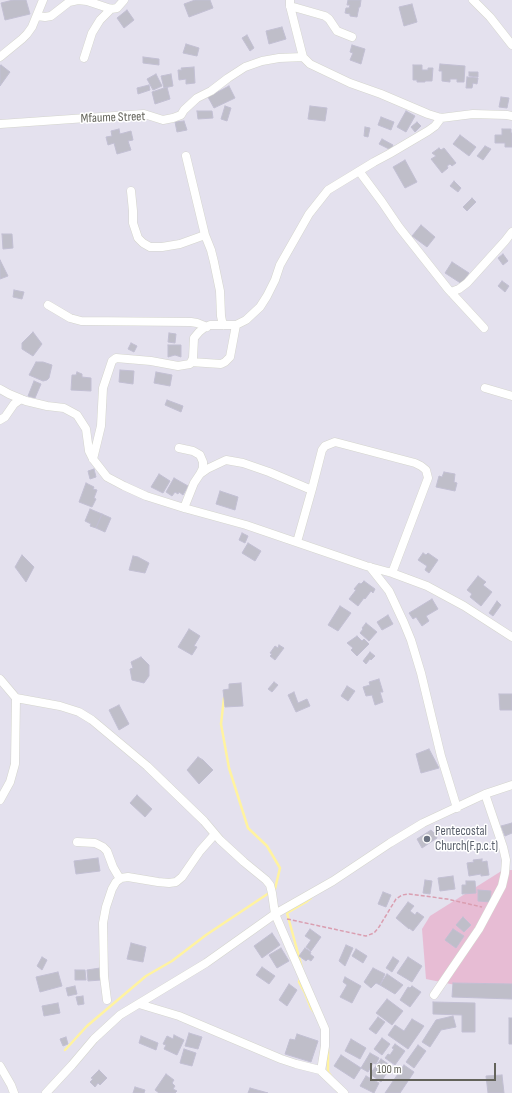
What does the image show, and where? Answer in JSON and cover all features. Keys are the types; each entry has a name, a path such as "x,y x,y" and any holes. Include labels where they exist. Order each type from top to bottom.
{"street":[{"path":"0,56 27,34 32,27 43,0"},
{"path":"37,16 51,16 69,2 78,0 87,1 111,9 117,8 124,0"},
{"path":"473,0 490,16 512,45"},
{"path":"290,3 326,16 337,31 352,37"},
{"path":"290,3 304,57 310,64 350,83 441,118 473,114 512,116"},
{"path":"84,58 92,33 100,20 111,9"},
{"name":"Mfaume Street","path":"0,124 144,114 162,120 173,118 181,115 184,110 197,98 212,91 245,67 262,61 279,58 304,57"},
{"path":"48,305 70,318 81,321 191,322 207,326 236,325 246,320 260,307 275,280 280,265 309,214 328,190 428,132 441,118"},
{"path":"186,156 205,235 214,262 220,291 221,316 224,325"},
{"path":"359,171 399,228 451,292 484,328"},
{"path":"131,191 133,223 138,238 143,243 150,247 162,247 180,244 205,235"},
{"path":"451,292 459,289 466,283 512,232"},
{"path":"93,459 101,426 103,388 112,361 116,358 151,361 178,366 190,364 191,362 221,364 230,357 236,325"},
{"path":"191,362 193,358 194,338 207,326"},
{"path":"485,388 512,396"},
{"path":"0,389 34,403 64,408 77,415 86,429 93,459 107,476 124,486 146,496 184,508 246,524 427,586 464,606 512,637"},
{"path":"0,420 5,417 14,404 22,399"},
{"path":"297,542 322,450 325,446 335,442 421,466 426,470 428,478 392,573"},
{"path":"179,448 193,451 200,455 203,462 203,468 194,483 184,508"},
{"path":"200,474 226,460 243,463 312,489"},
{"path":"370,567 389,592 411,640 441,756 457,808"},
{"path":"0,679 16,698 60,706 79,712 92,720 148,766 204,821 220,840 266,880 270,885 276,916 325,1028 320,1070"},
{"path":"0,800 10,782 15,764 16,698"},
{"path":"46,1093 94,1039 120,1015 206,963 276,916 423,823 485,794 512,785"},
{"path":"434,995 479,929 502,886 506,860 485,794"},
{"path":"107,1000 104,976 103,923 106,907 116,882 120,879 128,877 158,882 176,882 182,877 200,851 215,834"},
{"path":"77,842 95,843 103,847 107,851 113,867 120,879"},
{"path":"139,1004 179,1016 281,1059 320,1070 344,1093"},
{"path":"0,1066 14,1093"}],"path":[{"path":"276,916 366,936 374,933 396,899 402,895 409,894 447,899 490,908"}],"shaded area":[{"path":"503,870 512,870 512,990 480,990 426,979 422,929 430,916"}],"building":[{"path":"13,0 26,0 30,14 5,20 1,3"},
{"path":"195,0 210,0 213,8 189,17 184,4"},
{"path":"348,0 361,0 357,17 350,16 350,14 345,13 346,8 349,8 350,5 347,5"},
{"path":"412,4 417,22 404,26 399,7"},
{"path":"127,10 134,20 124,28 117,18"},
{"path":"282,27 286,39 269,44 266,31"},
{"path":"247,35 254,48 250,51 242,38"},
{"path":"186,44 199,48 197,56 183,53"},
{"path":"352,45 365,49 361,64 350,60 353,53 350,52"},
{"path":"143,57 159,59 159,65 143,63"},
{"path":"440,64 465,66 464,82 457,82 457,79 450,79 450,82 442,81 442,71 439,71"},
{"path":"1,65 10,72 0,86 0,66"},
{"path":"413,65 422,65 422,70 433,68 432,81 417,82 417,80 413,80"},
{"path":"194,67 195,83 186,84 186,79 179,80 178,70 182,70 181,68"},
{"path":"469,72 478,72 478,77 469,76"},
{"path":"156,74 162,86 153,90 147,79"},
{"path":"171,74 173,86 164,88 161,76"},
{"path":"467,77 478,78 477,84 473,83 472,88 466,88"},
{"path":"149,85 150,90 138,94 137,88"},
{"path":"229,86 235,98 214,108 208,97"},
{"path":"167,87 170,99 155,104 152,92"},
{"path":"501,97 509,98 507,108 499,107"},
{"path":"225,106 231,108 227,121 221,119"},
{"path":"310,106 327,108 325,121 308,119"},
{"path":"197,111 212,111 213,118 198,119"},
{"path":"406,111 415,116 406,132 397,127"},
{"path":"381,117 394,122 391,130 378,125"},
{"path":"184,121 187,130 177,132 175,122"},
{"path":"417,122 421,126 415,132 411,127"},
{"path":"365,127 370,128 368,137 364,136"},
{"path":"119,129 120,134 131,131 133,140 128,141 131,150 117,154 114,143 108,145 106,137 112,136 111,131"},
{"path":"502,129 511,129 512,147 505,147 505,143 495,143 495,135 502,135"},
{"path":"460,135 476,147 469,156 453,144"},
{"path":"382,139 393,145 391,150 379,144"},
{"path":"485,146 491,149 483,160 477,156"},
{"path":"439,148 441,150 444,148 456,163 452,166 450,164 447,166 448,168 442,173 431,159 436,156 432,153"},
{"path":"405,160 417,182 405,188 393,167"},
{"path":"454,181 461,188 458,192 450,186"},
{"path":"472,198 476,202 467,211 463,207"},
{"path":"421,225 435,237 427,247 412,236"},
{"path":"2,234 12,234 13,248 3,249"},
{"path":"503,254 508,261 503,265 498,258"},
{"path":"0,260 8,276 0,279"},
{"path":"452,262 469,273 462,284 445,273"},
{"path":"502,281 509,286 505,292 498,286"},
{"path":"14,290 24,292 22,299 13,297"},
{"path":"33,332 42,344 33,356 22,349 22,343"},
{"path":"169,333 176,334 175,343 168,342"},
{"path":"131,343 137,346 134,352 128,349"},
{"path":"168,345 181,345 181,357 175,355 168,357"},
{"path":"36,362 43,362 52,365 49,378 47,380 43,381 29,375"},
{"path":"120,370 134,371 133,384 119,382"},
{"path":"77,372 82,374 82,377 91,378 91,391 71,390 72,375 76,375"},
{"path":"156,372 172,375 170,386 154,383"},
{"path":"34,381 41,384 35,398 28,396"},
{"path":"167,400 183,406 181,412 165,405"},
{"path":"94,469 96,477 90,479 88,471"},
{"path":"444,472 455,474 454,482 457,483 455,491 436,487 439,476 442,477"},
{"path":"159,474 170,481 163,493 151,487"},
{"path":"174,478 188,486 183,495 179,492 178,494 175,492 172,496 166,492"},
{"path":"86,483 94,487 93,489 97,490 94,498 96,499 92,507 79,502"},
{"path":"220,491 238,497 235,510 216,504"},
{"path":"90,509 102,514 96,528 90,526 91,524 85,521"},
{"path":"102,514 111,518 105,532 96,528"},
{"path":"242,533 248,536 245,543 239,540"},
{"path":"248,543 261,551 255,561 242,553"},
{"path":"423,553 426,555 428,553 438,560 429,573 425,570 427,566 418,560"},
{"path":"22,555 34,567 26,582 15,567"},
{"path":"133,556 149,563 145,573 129,570"},
{"path":"478,576 486,582 483,585 492,592 481,606 470,597 472,594 467,590"},
{"path":"364,581 375,589 373,593 371,591 365,599 364,598 358,606 349,599 359,583 361,584"},
{"path":"432,599 438,609 426,616 429,621 422,626 416,617 413,619 409,613"},
{"path":"497,601 501,605 493,616 489,613"},
{"path":"340,606 351,613 338,631 328,625"},
{"path":"388,615 393,624 382,630 377,622"},
{"path":"366,623 377,632 369,641 360,633"},
{"path":"189,629 200,636 194,646 197,647 192,655 178,647"},
{"path":"357,636 362,641 364,639 369,644 357,656 351,650 353,648 347,643"},
{"path":"279,645 284,648 275,660 270,656 272,654 270,653 275,646 278,648"},
{"path":"370,652 375,656 366,664 363,661"},
{"path":"141,657 149,665 149,676 144,683 132,680 130,669 133,668 131,662"},
{"path":"379,679 383,692 380,692 383,702 375,705 372,695 366,696 363,687 370,685 369,682"},
{"path":"274,682 278,685 272,692 268,689"},
{"path":"241,683 243,706 225,707 223,690 229,689 229,684"},
{"path":"347,686 355,691 348,701 341,696"},
{"path":"294,692 298,703 307,699 310,706 296,712 288,695"},
{"path":"499,694 512,694 512,710 500,710"},
{"path":"119,705 129,724 119,730 109,710"},
{"path":"429,749 439,768 421,773 416,754"},
{"path":"198,757 213,770 199,784 187,770"},
{"path":"137,795 152,809 145,817 130,803"},
{"path":"512,823 512,833 505,836 501,826"},
{"path":"439,827 442,831 436,836 437,838 422,848 417,839 431,830 434,833"},
{"path":"98,858 100,871 76,874 74,861"},
{"path":"482,859 482,862 487,861 489,875 481,876 481,874 469,876 467,863 474,862 473,860"},
{"path":"453,876 455,889 440,891 438,878"},
{"path":"425,880 432,881 430,894 423,893"},
{"path":"466,881 475,881 476,893 462,894 462,885 466,885"},
{"path":"478,890 491,891 490,902 478,901"},
{"path":"383,892 391,895 386,907 378,904"},
{"path":"408,902 414,906 410,911 415,915 417,912 424,917 413,931 396,918"},
{"path":"463,917 471,925 464,932 456,925"},
{"path":"310,929 321,937 311,951 306,947 311,940 305,936"},
{"path":"453,929 464,936 456,948 445,940"},
{"path":"272,933 280,945 262,958 254,946"},
{"path":"131,943 146,947 143,962 127,959"},
{"path":"346,945 353,948 345,966 339,961"},
{"path":"281,948 289,961 277,968 269,955"},
{"path":"305,948 311,952 310,954 314,957 311,961 308,959 306,961 299,956"},
{"path":"356,949 367,956 363,963 352,956"},
{"path":"42,957 47,960 42,970 37,966"},
{"path":"393,957 399,961 392,972 386,968"},
{"path":"408,957 422,966 412,982 397,973"},
{"path":"262,967 275,976 269,984 256,975"},
{"path":"100,968 101,980 88,981 87,970"},
{"path":"373,968 385,974 380,985 376,983 371,988 364,982"},
{"path":"75,970 85,970 86,980 75,980"},
{"path":"58,972 62,986 40,992 36,977"},
{"path":"387,974 403,985 395,994 380,985"},
{"path":"345,977 361,986 352,1003 340,997 347,985 343,982"},
{"path":"453,983 512,984 512,999 452,997"},
{"path":"289,984 297,990 287,1006 279,1000"},
{"path":"75,986 77,994 68,996 66,988"},
{"path":"412,986 421,992 410,1007 400,1000 408,987 410,988"},
{"path":"83,996 84,1004 78,1005 76,997"},
{"path":"387,999 403,1011 392,1025 376,1013"},
{"path":"433,1002 475,1003 475,1032 462,1032 462,1015 433,1014"},
{"path":"58,1003 60,1013 44,1016 42,1006"},
{"path":"453,1016 456,1027 441,1030 430,1047 422,1042 436,1020"},
{"path":"378,1017 385,1022 376,1034 369,1029"},
{"path":"509,1018 512,1018 512,1044 509,1044"},
{"path":"412,1019 424,1026 408,1049 388,1035 395,1025 404,1031"},
{"path":"189,1033 202,1037 198,1049 185,1046"},
{"path":"297,1034 318,1041 311,1062 285,1054 290,1039 295,1040"},
{"path":"174,1035 184,1040 177,1055 164,1049 166,1045 163,1044 167,1036 173,1039"},
{"path":"141,1036 158,1043 156,1050 139,1043"},
{"path":"66,1037 68,1044 63,1046 60,1039"},
{"path":"382,1038 390,1044 382,1055 374,1049"},
{"path":"351,1039 366,1048 360,1059 345,1051"},
{"path":"395,1044 405,1051 395,1065 385,1058 388,1054 390,1055"},
{"path":"418,1045 426,1051 414,1068 406,1062"},
{"path":"184,1049 196,1053 192,1066 180,1063"},
{"path":"370,1053 379,1058 376,1064 373,1063 368,1072 361,1068"},
{"path":"341,1055 361,1068 354,1079 334,1066"},
{"path":"381,1059 391,1066 381,1082 370,1074"},
{"path":"404,1065 414,1072 400,1093 385,1093"},
{"path":"99,1070 107,1078 100,1085 98,1083 95,1087 90,1082 93,1079 91,1078"},
{"path":"166,1074 174,1080 172,1083 175,1086 173,1089 177,1091 175,1093 159,1093 155,1090"},
{"path":"502,1075 504,1093 488,1093 486,1076"},
{"path":"366,1076 379,1083 374,1093 360,1086"},
{"path":"135,1087 145,1090 144,1093 133,1093"},
{"path":"250,1088 268,1093 248,1093"}],"waterway":[{"path":"65,1050 87,1026 146,976 172,961 206,935 275,889 280,868 267,846 248,828 229,768 221,724 224,698"},
{"path":"302,968 287,913 311,898"},
{"path":"300,979 299,982 314,1012"},
{"path":"328,1049 328,1072 331,1076"}],"place":[{"name":"Pentecostal Church(F.p.c.t)","path":"427,839"}]}
